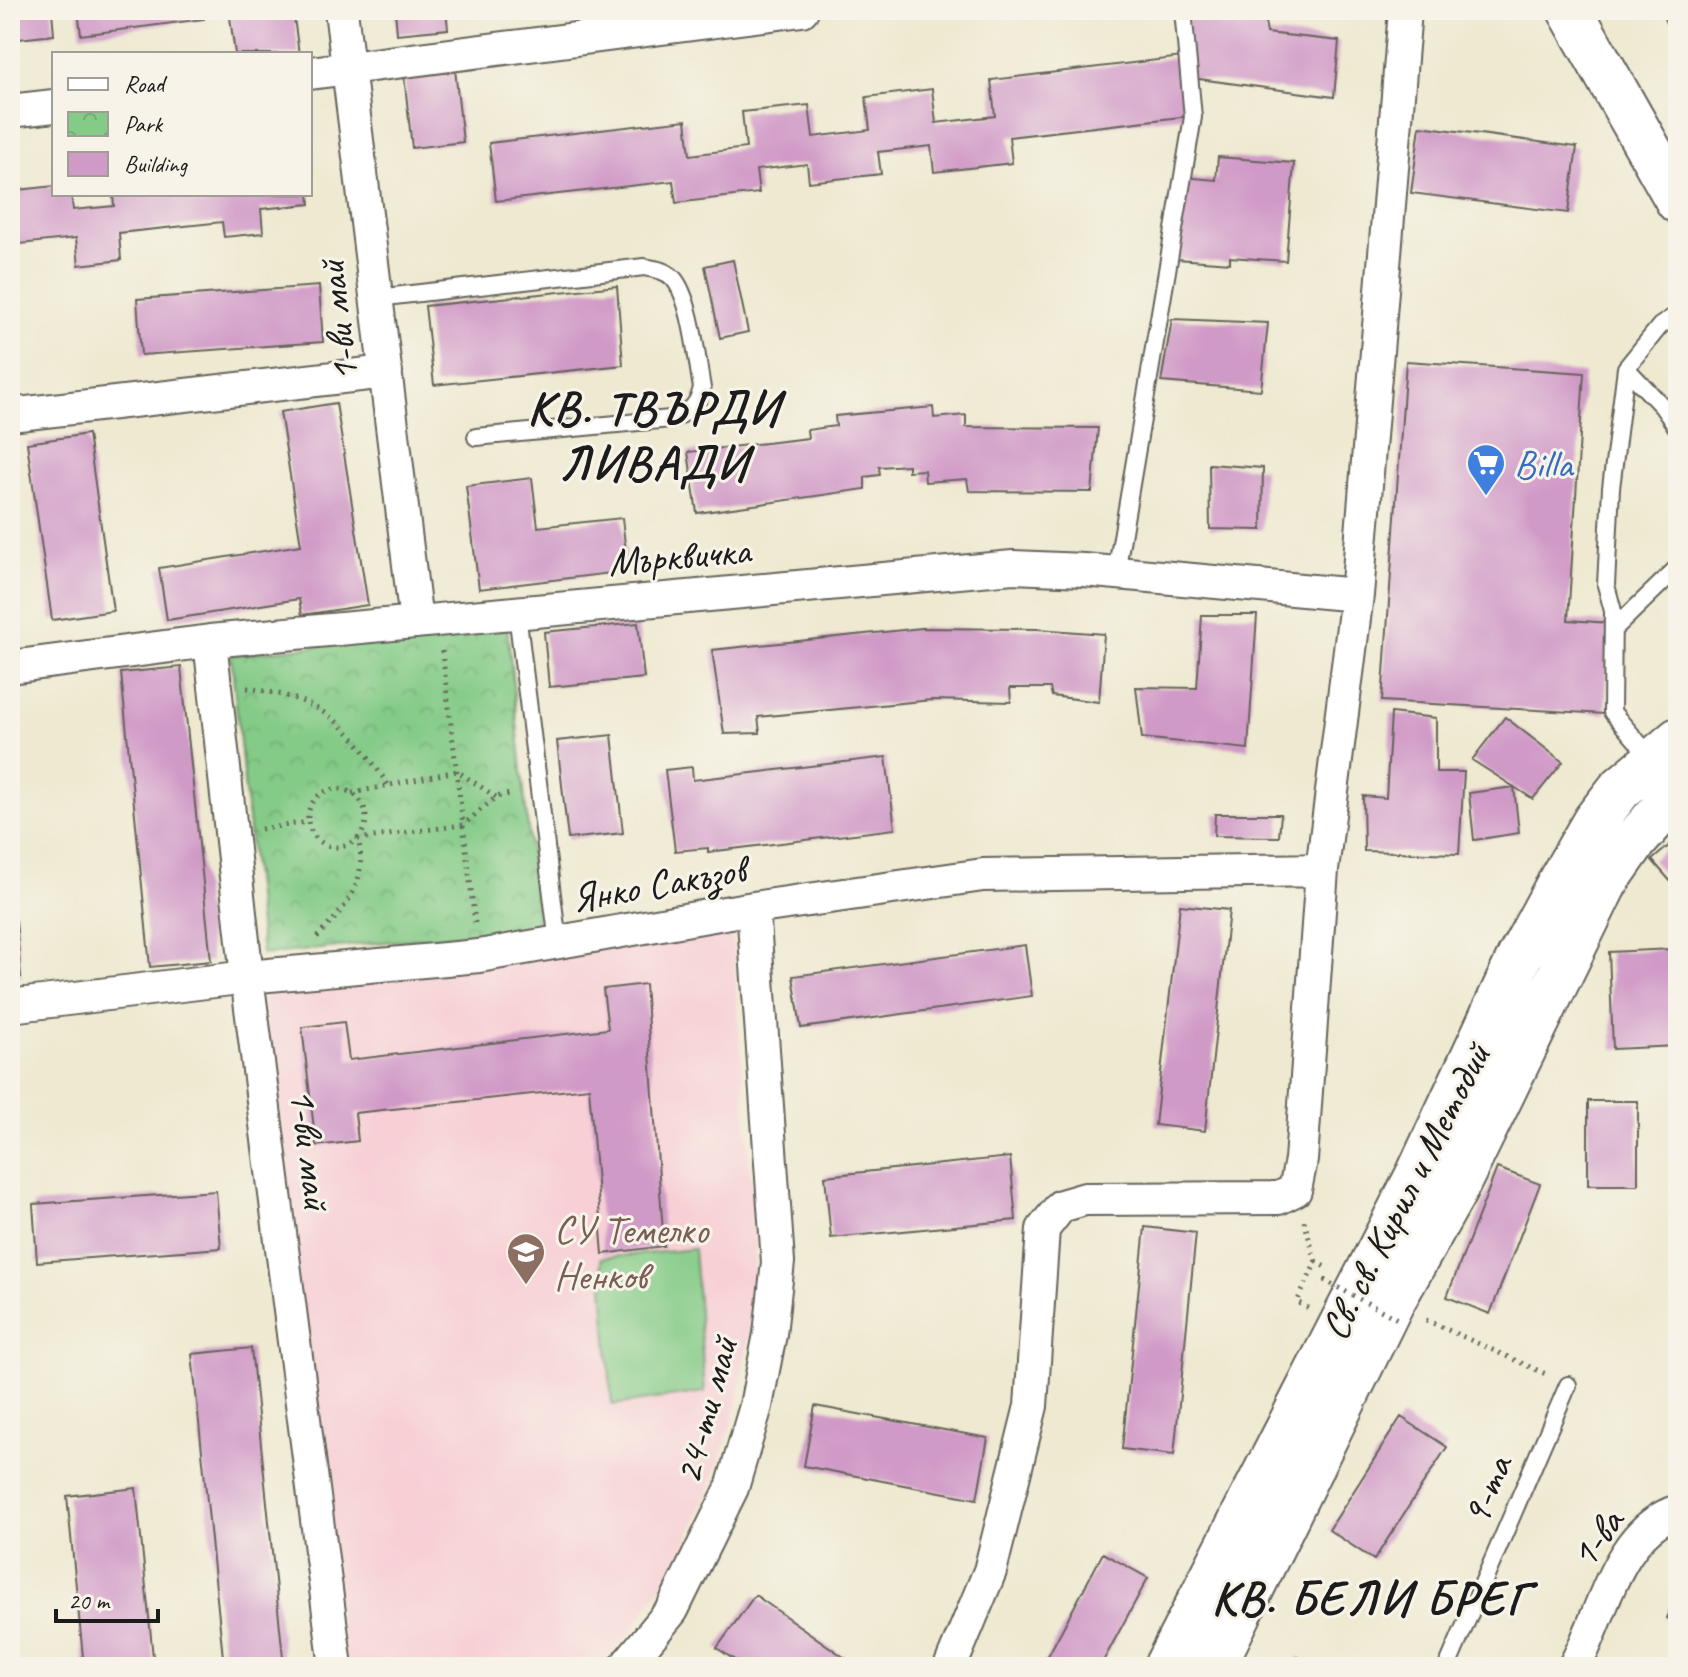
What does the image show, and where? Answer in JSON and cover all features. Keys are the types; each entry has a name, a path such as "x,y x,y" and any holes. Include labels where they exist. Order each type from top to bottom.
{"main road":[{"path":"1570,10 1678,201"},
{"name":"Св. св. Кирил и Методий","path":"1166,1667 1419,1173 1520,956 1563,876 1595,821 1620,789 1670,764"},
{"name":"Св. св. Кирил и Методий","path":"1213,1667 1392,1302 1455,1190 1605,883 1633,843 1670,764"}],"street":[{"name":"1-ви май","path":"341,10 386,372 427,622"},
{"path":"312,73 802,10"},
{"path":"950,1667 990,1571 1031,1406 1043,1229 1061,1206 1085,1199 1279,1198 1295,1190 1301,1160 1322,870 1357,595 1405,10"},
{"path":"10,111 52,106"},
{"path":"10,415 386,372"},
{"name":"Мърквичка","path":"10,667 210,641 1013,567 1357,595"},
{"name":"1-ви май","path":"210,641 247,977 336,1667"},
{"name":"Янко Сакъзов","path":"10,1006 247,977 479,956 753,908 983,875 1322,870"},
{"name":"24-ти май","path":"625,1667 672,1610 732,1488 756,1406 770,1334 778,1262 753,908"},
{"name":"1-ва","path":"1574,1667 1604,1597 1637,1540 1678,1511"}],"lane":[{"path":"1116,573 1193,117 1183,10"},
{"path":"1670,10 1678,27"},
{"path":"377,298 644,267 660,269 672,277 682,291 702,388 698,403 688,413 671,419 476,437"},
{"path":"1670,764 1612,712 1613,630 1606,585 1611,488 1626,368 1660,326 1678,314"},
{"path":"1626,368 1678,429"},
{"path":"1613,630 1678,567"},
{"path":"517,613 558,943"},
{"name":"9-та","path":"1447,1667 1568,1385"}],"path":[{"path":"427,622 457,771 479,956"},
{"path":"215,684 261,690 333,716 360,742 388,785"},
{"path":"496,797 457,771 352,793 337,788 319,795 308,812 308,822 310,831 323,844 341,848 358,839 463,825 496,797 538,787"},
{"path":"281,974 352,898 363,857 358,839 366,823 366,813 352,793"},
{"path":"232,834 308,822"},
{"path":"1295,1190 1316,1262"},
{"path":"1308,1308 1297,1302 1312,1272"},
{"path":"1324,1280 1401,1321"},
{"path":"1414,1315 1568,1385"}],"shaded area":[{"name":"СУ Темелко Ненков","path":"732,933 756,1245 750,1326 738,1402 710,1488 677,1563 630,1633 598,1667 344,1667 262,987"}],"green space":[{"path":"507,626 538,926 262,955 231,655"},
{"path":"694,1249 705,1392 612,1405 601,1258"}],"building":[{"path":"10,10 52,10 54,35 10,40"},
{"path":"78,10 202,10 204,19 81,35"},
{"path":"229,10 293,10 299,52 235,52"},
{"path":"395,10 446,10 448,29 397,34"},
{"path":"1187,10 1263,10 1267,33 1339,41 1334,97 1192,78"},
{"path":"1182,57 1189,116 1009,137 1012,163 934,172 931,146 878,152 881,174 809,182 807,164 756,170 759,193 676,203 673,181 496,201 489,143 686,120 690,155 746,148 742,112 809,105 813,137 870,130 866,97 932,89 936,123 995,116 991,80"},
{"path":"455,69 463,142 412,148 404,75"},
{"path":"1420,126 1577,147 1568,213 1411,193"},
{"path":"1218,157 1294,163 1286,261 1230,257 1230,263 1177,259 1183,177 1216,180"},
{"path":"52,186 52,196 71,196 73,210 114,206 113,196 309,196 310,204 261,209 263,233 224,237 222,222 119,233 121,260 79,265 76,238 10,245 10,191"},
{"path":"733,260 748,332 720,338 705,266"},
{"path":"319,286 323,342 141,355 137,299"},
{"path":"617,286 623,365 434,385 425,306"},
{"path":"1172,319 1268,323 1261,390 1161,382"},
{"name":"Billa","path":"1406,361 1584,373 1568,620 1610,623 1605,714 1382,701"},
{"path":"336,403 368,605 302,615 299,599 167,620 159,568 301,545 280,412"},
{"path":"933,407 934,418 966,415 966,427 1098,428 1092,492 969,491 967,479 925,482 924,470 908,471 908,465 879,467 880,475 865,477 865,489 697,513 688,452 808,438 807,430 836,426 835,416"},
{"path":"88,434 113,611 52,620 27,443"},
{"path":"1209,464 1263,468 1262,530 1210,529"},
{"path":"532,478 538,527 622,518 628,571 479,589 466,486"},
{"path":"1202,615 1257,615 1248,749 1142,738 1136,687 1197,688"},
{"path":"638,623 644,678 549,687 544,632"},
{"path":"922,628 1038,629 1104,634 1099,702 1052,696 1050,688 1010,688 1011,702 932,700 758,717 760,733 724,734 712,650"},
{"path":"181,667 211,961 150,967 121,673"},
{"path":"1391,713 1436,718 1436,772 1464,772 1459,854 1364,851 1363,796 1386,798"},
{"path":"1505,717 1563,762 1533,799 1472,760"},
{"path":"612,735 623,833 568,839 557,741"},
{"path":"886,757 895,829 708,852 708,848 675,851 665,770 692,767 693,780"},
{"path":"1514,787 1519,833 1474,840 1469,793"},
{"path":"1215,814 1281,814 1279,837 1214,836"},
{"path":"1678,838 1678,890 1652,860"},
{"path":"1180,905 1229,910 1205,1131 1155,1125"},
{"path":"10,921 16,921 21,977 10,978"},
{"path":"1025,945 1032,996 801,1028 793,976"},
{"path":"1673,949 1677,1046 1613,1049 1609,952"},
{"path":"645,984 664,1246 603,1254 589,1088 355,1113 358,1141 316,1146 302,1027 344,1022 349,1060 608,1029 603,989"},
{"path":"1588,1101 1638,1101 1638,1185 1588,1185"},
{"path":"1010,1157 1016,1220 831,1238 825,1176"},
{"path":"1497,1168 1540,1184 1490,1314 1447,1297"},
{"path":"216,1191 221,1248 37,1262 33,1204"},
{"path":"1145,1227 1196,1233 1174,1455 1122,1449"},
{"path":"251,1348 284,1667 224,1667 192,1354"},
{"path":"815,1406 988,1438 977,1499 804,1466"},
{"path":"1401,1417 1447,1447 1374,1560 1329,1530"},
{"path":"136,1488 154,1667 84,1667 67,1496"},
{"path":"1103,1553 1148,1578 1100,1667 1042,1667"},
{"path":"1678,1593 1678,1624 1666,1618"},
{"path":"755,1595 858,1667 745,1667 717,1648"},
{"path":"1298,1657 1313,1667 1291,1667"}],"place":[{"name":"Billa","path":"1486,497"},
{"name":"СУ Темелко Ненков","path":"526,1286"}],"district":[{"name":"КВ. ТВЪРДИ ЛИВАДИ","path":"654,434"},
{"name":"КВ. БЕЛИ БРЕГ","path":"1371,1597"}]}
